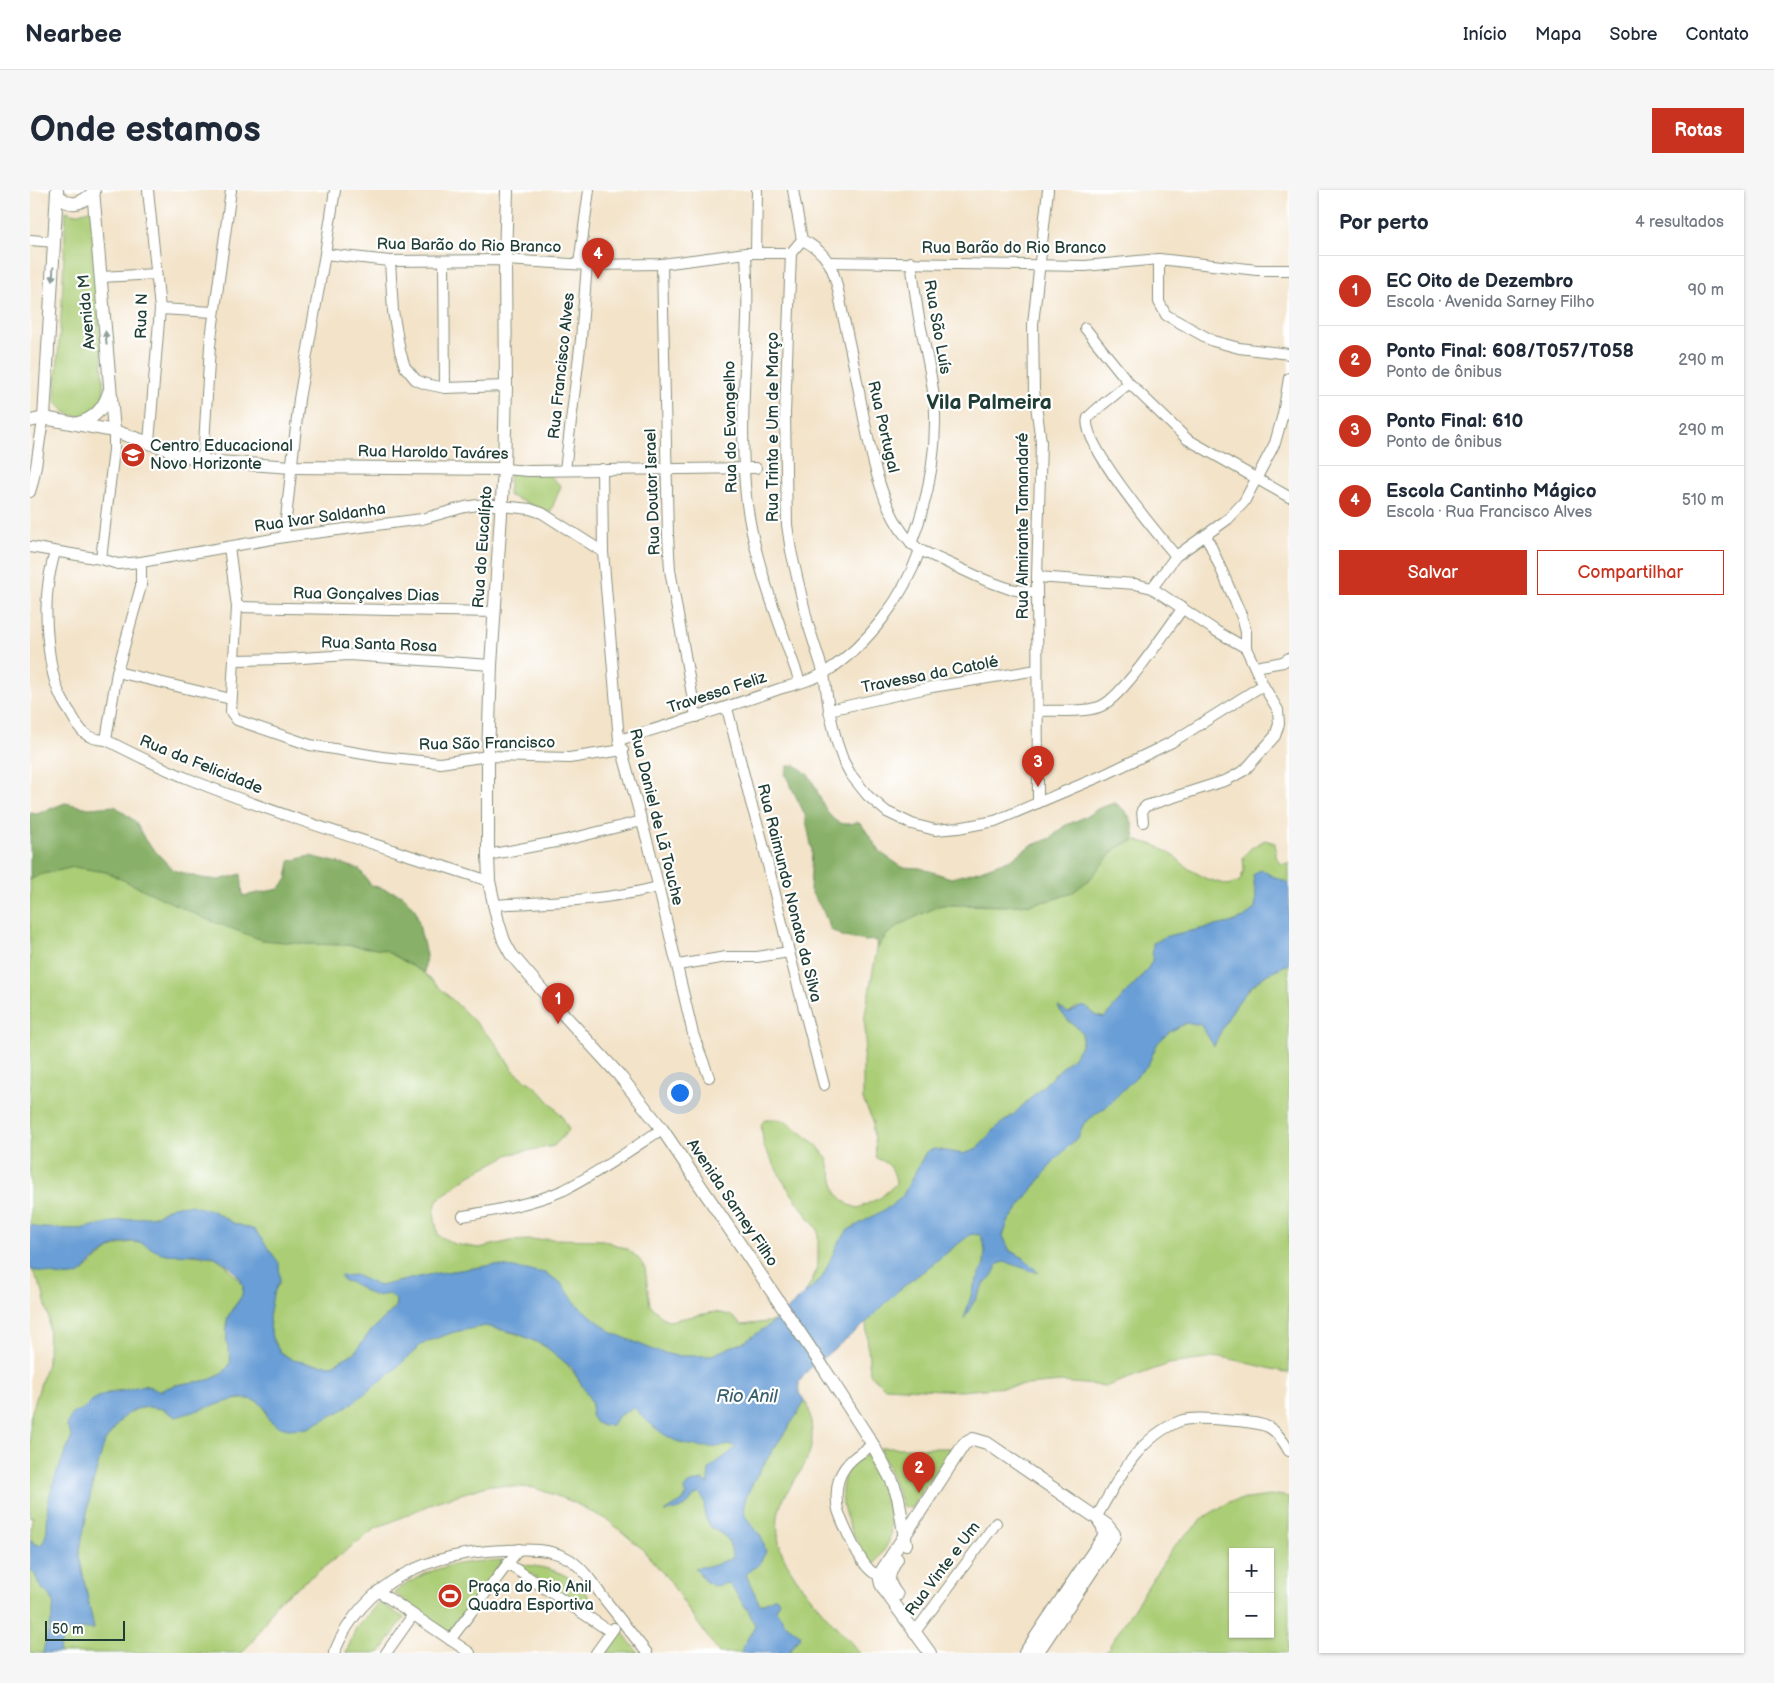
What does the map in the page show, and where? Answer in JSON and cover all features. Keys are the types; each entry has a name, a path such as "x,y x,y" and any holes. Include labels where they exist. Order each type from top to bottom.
{"street":[{"name":"Rua N","path":"148,190 160,309 148,442"},
{"path":"203,461 210,346 231,190"},
{"path":"284,537 300,399 335,190"},
{"name":"Rua do Eucalípto","path":"493,905 489,881 488,856 488,756 491,665 504,470 507,190"},
{"name":"Rua Francisco Alves","path":"565,470 581,339 583,265 589,190"},
{"name":"Rua do Evangelho","path":"756,190 747,315 744,446 751,468 746,495 759,560 800,682"},
{"path":"791,254 802,240 793,190"},
{"name":"Rua Almirante Tamandaré","path":"1038,803 1037,577 1041,442 1034,390 1033,324 1048,190"},
{"path":"57,192 63,200 73,203 80,202 94,191"},
{"name":"Avenida M","path":"94,191 114,431"},
{"name":"Avenida M","path":"44,418 57,192"},
{"path":"30,240 55,242"},
{"name":"Rua Portugal","path":"802,240 812,245 829,262 838,291 872,456 890,511 911,544 920,550 1002,586 1037,594"},
{"name":"Rua Barão do Rio Branco","path":"325,254 390,261 505,260 583,265 662,264 751,253 791,254"},
{"name":"Rua Trinta e Um de Março","path":"791,254 785,414 787,525 797,582 824,674 829,710 843,760 868,796 887,812 912,824 935,830 995,821 1106,774 1172,742 1264,685"},
{"path":"1159,259 1159,302 1166,314 1213,342 1239,348 1289,354"},
{"name":"Rua Barão do Rio Branco","path":"829,262 859,264 911,262 1085,266 1159,259 1256,270 1289,270"},
{"path":"390,261 393,312 400,351 405,367 416,380 445,388 506,386"},
{"path":"444,261 445,388"},
{"name":"Rua São Luís","path":"911,262 932,381 935,412 934,451 920,522 911,544"},
{"name":"Rua Doutor Israel","path":"662,264 670,570 696,717"},
{"path":"100,278 156,274"},
{"path":"160,309 214,312"},
{"path":"1085,328 1129,384 1187,439 1289,497"},
{"path":"1152,588 1176,556 1237,511 1244,502 1275,443 1283,414 1289,378"},
{"path":"1129,384 1089,416 1087,425 1098,451 1138,510 1176,556"},
{"path":"46,391 54,412 71,423 85,421 96,415 105,403 110,387"},
{"path":"30,421 44,418 30,492"},
{"name":"Rua Haroldo Taváres","path":"44,418 114,431 203,461 292,467 529,471 751,468"},
{"path":"101,559 114,450 114,431"},
{"name":"Rua Daniel de Lã Touche","path":"602,469 602,552 619,740 642,821 693,1034 709,1077"},
{"name":"Rua Ivar Saldanha","path":"30,547 101,559 118,564 142,562 284,537 422,519 465,507 484,504 530,509 542,513 602,552"},
{"path":"1143,822 1142,810 1146,806 1227,780 1245,770 1275,736 1279,724 1278,710 1246,648 1246,632 1242,616 1206,535"},
{"path":"117,672 231,699 237,607 229,546"},
{"path":"824,674 855,649 874,630 914,568 920,550"},
{"name":"Rua da Felicidade","path":"55,552 48,586 46,619 53,673 60,694 74,720 86,736 96,740 106,740 189,779 301,820 489,881"},
{"path":"106,740 117,672 141,586 142,562"},
{"path":"1037,577 1136,584 1152,588 1216,631 1246,648"},
{"name":"Rua Gonçalves Dias","path":"237,607 495,612"},
{"path":"1038,711 1091,709 1107,704 1122,690 1182,608"},
{"name":"Rua Santa Rosa","path":"235,660 349,656 491,665"},
{"path":"1256,667 1283,662 1289,658"},
{"name":"Travessa da Catolé","path":"829,710 932,688 1037,670"},
{"name":"Travessa Feliz","path":"619,740 727,708 824,674"},
{"name":"Rua São Francisco","path":"231,699 230,712 237,720 310,745 382,758 440,762 488,756 569,758 588,757 623,750"},
{"name":"Rua Raimundo Nonato da Silva","path":"727,708 824,1084"},
{"path":"488,856 566,840 642,821"},
{"path":"493,905 608,897 658,887"},
{"name":"Avenida Sarney Filho","path":"493,905 504,940 512,954 554,1004 619,1075 662,1129 825,1370 873,1445 895,1488 905,1539"},
{"path":"678,965 726,957 757,957 789,952"},
{"path":"464,1216 512,1208 563,1190 603,1168 662,1129"},
{"path":"1098,1519 1119,1477 1139,1449 1160,1433 1181,1421 1208,1419 1260,1424 1272,1428 1282,1438 1289,1452"},
{"path":"884,1574 905,1539 970,1448 978,1444 987,1443 1112,1529 1114,1534 1113,1539 1037,1653"},
{"path":"873,1445 850,1460 842,1471 837,1488 838,1509 848,1535 857,1551 869,1569 884,1574 930,1653"},
{"path":"1025,1653 1104,1536 1103,1527 1098,1519"},
{"name":"Rua Vinte e Um","path":"917,1629 996,1523"},
{"path":"450,1640 519,1549"},
{"path":"334,1653 352,1620 378,1591 402,1575 440,1558 468,1552 519,1549 552,1552 570,1560 588,1577 647,1653"},
{"path":"508,1564 611,1632"},
{"path":"378,1591 470,1653"},
{"path":"386,1653 413,1614"},
{"path":"596,1653 620,1619"},
{"path":"917,1629 940,1653"}],"green space":[{"path":"93,209 104,392 101,404 85,415 75,416 66,412 58,405 55,396 66,211 75,214"},
{"path":"510,473 548,474 561,486 550,513 508,495"},
{"path":"795,765 810,777 826,810 838,822 847,824 857,822 862,825 881,853 902,867 920,868 951,878 1011,859 1030,846 1051,838 1064,826 1087,816 1099,808 1115,803 1130,818 1135,840 1116,848 1089,880 1072,893 1031,904 1004,906 941,905 903,923 886,935 877,949 877,940 865,941 844,937 831,930 823,911 810,890 812,850 805,815 785,774 788,766"},
{"path":"65,803 89,808 115,806 136,822 145,840 173,870 201,878 219,880 241,874 243,896 279,889 287,879 290,861 310,856 359,869 371,885 403,895 416,911 426,955 424,973 385,950 348,945 262,940 206,919 106,872 74,867 39,875 30,880 30,813 37,814"},
{"path":"1135,840 1155,845 1207,879 1228,885 1240,881 1244,870 1243,857 1251,848 1265,840 1275,843 1276,856 1280,864 1289,863 1289,883 1261,869 1253,875 1256,897 1255,909 1244,918 1230,923 1167,936 1147,970 1104,1018 1094,1015 1090,1009 1077,1007 1068,1013 1059,1007 1069,1022 1081,1029 1081,1043 1074,1056 1013,1115 998,1126 975,1150 963,1154 934,1149 926,1152 902,1197 830,1262 822,1278 805,1294 818,1263 818,1230 786,1186 764,1147 761,1125 765,1119 786,1121 816,1144 827,1158 837,1194 849,1205 858,1208 880,1198 896,1184 891,1168 885,1162 876,1158 874,1123 863,1100 863,1060 866,1037 864,1020 877,949 886,935 903,923 941,905 1004,906 1031,904 1072,893 1116,848"},
{"path":"74,867 106,872 153,893 306,944 348,945 385,950 424,973 494,1041 514,1071 538,1089 562,1116 569,1130 554,1146 510,1154 470,1175 437,1200 434,1214 438,1235 454,1244 479,1248 511,1241 549,1239 603,1240 629,1250 639,1259 645,1268 650,1305 669,1321 714,1312 730,1315 742,1325 775,1321 746,1341 709,1356 676,1356 656,1351 613,1333 578,1306 561,1283 545,1273 494,1265 433,1274 379,1286 369,1283 352,1282 369,1292 390,1294 396,1300 395,1308 370,1332 354,1353 332,1365 311,1364 293,1360 280,1352 272,1338 269,1318 273,1294 280,1281 255,1230 233,1223 213,1211 172,1206 156,1216 122,1220 80,1229 40,1228 30,1224 30,880 39,875"},
{"path":"1289,964 1289,1373 1222,1357 1169,1364 1107,1386 1061,1382 961,1391 884,1387 870,1374 866,1323 899,1290 971,1234 981,1235 985,1250 984,1265 974,1286 965,1316 998,1264 1005,1262 1038,1272 1024,1258 1010,1251 1003,1236 1008,1222 1053,1162 1078,1137 1084,1123 1107,1106 1148,1065 1157,1044 1169,1032 1186,1023 1200,1024 1214,1045 1227,1019 1252,986 1275,970"},
{"path":"131,1242 146,1244 163,1253 215,1257 226,1265 243,1285 242,1296 227,1319 227,1343 232,1357 230,1365 211,1380 174,1385 160,1391 143,1386 112,1391 104,1394 87,1406 67,1426 72,1437 59,1468 49,1500 46,1535 41,1545 34,1544 31,1530 33,1516 30,1518 30,1418 48,1360 49,1319 42,1289 32,1270 62,1276 76,1275 109,1250"},
{"path":"485,1326 528,1338 541,1344 563,1360 588,1395 592,1406 591,1415 612,1425 617,1417 633,1407 653,1426 733,1445 735,1448 713,1467 708,1477 708,1484 703,1480 688,1484 684,1499 666,1511 684,1507 699,1493 704,1502 705,1515 709,1525 725,1537 728,1542 732,1559 716,1565 695,1568 721,1583 729,1583 749,1612 755,1625 741,1653 719,1653 669,1580 641,1548 609,1521 573,1502 535,1488 490,1485 438,1501 375,1529 277,1602 253,1641 241,1653 59,1653 63,1639 70,1632 94,1628 79,1555 92,1486 105,1441 123,1417 136,1409 148,1407 163,1409 176,1417 242,1399 252,1399 259,1402 264,1408 268,1419 335,1414 391,1373 423,1343 454,1332"},
{"path":"805,1401 810,1416 811,1447 804,1465 780,1507 778,1522 779,1543 791,1571 802,1586 860,1653 788,1653 791,1650 793,1629 785,1623 775,1610 777,1607 776,1597 760,1605 746,1575 751,1569 758,1566 760,1535 745,1517 743,1509 745,1499 759,1472"},
{"path":"880,1448 951,1448 911,1508 903,1507"},
{"path":"869,1454 886,1498 891,1523 888,1543 873,1566 851,1529 842,1500 842,1486 847,1473 857,1460"},
{"path":"1278,1495 1289,1497 1289,1653 1105,1653 1173,1547 1206,1516 1231,1501"},
{"path":"503,1560 449,1633 394,1593 420,1576 446,1567 472,1562"},
{"path":"516,1564 548,1569 561,1573 571,1579 589,1597 605,1624"},
{"path":"30,1569 40,1586 51,1597 54,1606 43,1653 30,1653"},
{"path":"379,1602 404,1618 380,1653 346,1653 356,1628"},
{"path":"620,1629 638,1653 603,1653"}],"water":[{"name":"Rio Anil","path":"1261,869 1289,883 1289,964 1262,978 1242,996 1234,1007 1214,1046 1200,1024 1186,1023 1169,1032 1157,1044 1148,1065 1107,1106 1084,1123 1078,1137 1053,1162 1008,1222 1003,1236 1010,1251 1024,1258 1039,1273 1005,1262 998,1264 964,1319 974,1286 984,1265 985,1250 981,1235 971,1234 899,1290 866,1323 808,1370 799,1382 799,1393 805,1401 758,1473 745,1502 744,1512 748,1521 762,1538 766,1552 758,1566 751,1569 746,1575 760,1605 776,1597 779,1601 776,1610 785,1623 801,1635 788,1653 741,1653 755,1625 749,1612 729,1583 714,1586 706,1582 695,1568 716,1565 732,1559 728,1541 712,1528 706,1518 704,1502 699,1493 684,1507 664,1512 683,1501 686,1496 684,1489 688,1484 703,1480 708,1484 709,1469 735,1448 733,1445 700,1447 678,1442 651,1424 633,1407 617,1417 612,1425 603,1426 595,1422 591,1415 592,1403 572,1368 545,1346 517,1333 485,1326 454,1332 423,1343 391,1373 346,1408 308,1428 288,1429 277,1426 268,1419 266,1410 259,1402 246,1398 232,1400 176,1417 163,1409 148,1407 136,1409 123,1417 105,1441 92,1486 79,1555 94,1629 74,1630 63,1639 59,1653 43,1653 54,1606 51,1597 40,1586 30,1569 30,1538 34,1544 41,1545 46,1536 48,1504 52,1487 72,1437 67,1426 72,1413 82,1410 95,1399 106,1394 143,1386 149,1386 160,1391 176,1385 209,1380 219,1375 229,1365 227,1321 230,1312 243,1292 243,1287 240,1278 232,1269 215,1257 166,1254 134,1242 119,1244 104,1252 76,1276 64,1276 32,1270 30,1269 30,1224 40,1228 80,1229 122,1220 156,1216 172,1206 190,1205 213,1211 233,1223 255,1230 279,1263 280,1281 273,1294 269,1318 272,1338 280,1352 293,1360 311,1364 332,1365 354,1353 370,1332 395,1308 396,1300 390,1294 373,1295 352,1283 344,1281 340,1276 355,1275 379,1286 433,1274 494,1265 545,1273 561,1283 578,1306 613,1333 656,1351 676,1356 709,1356 746,1341 775,1321 822,1278 838,1243 848,1230 891,1206 902,1197 926,1152 934,1149 963,1154 975,1150 998,1126 1013,1115 1074,1056 1081,1046 1082,1033 1062,1014 1058,1006 1068,1013 1084,1007 1094,1015 1104,1018 1147,970 1152,961 1153,943 1167,936 1230,923 1244,918 1255,908 1256,897 1253,875"}],"place":[{"name":"Escola Cantinho Mágico","path":"598,279"},
{"name":"Centro Educacional Novo Horizonte","path":"133,455"},
{"name":"Ponto Final: 610","path":"1038,787"},
{"name":"EC Oito de Dezembro","path":"558,1024"},
{"name":"Ponto Final: 608/T057/T058","path":"919,1493"},
{"name":"Praça do Rio Anil Quadra Esportiva","path":"450,1596"}],"district":[{"name":"Vila Palmeira","path":"989,402"}]}
